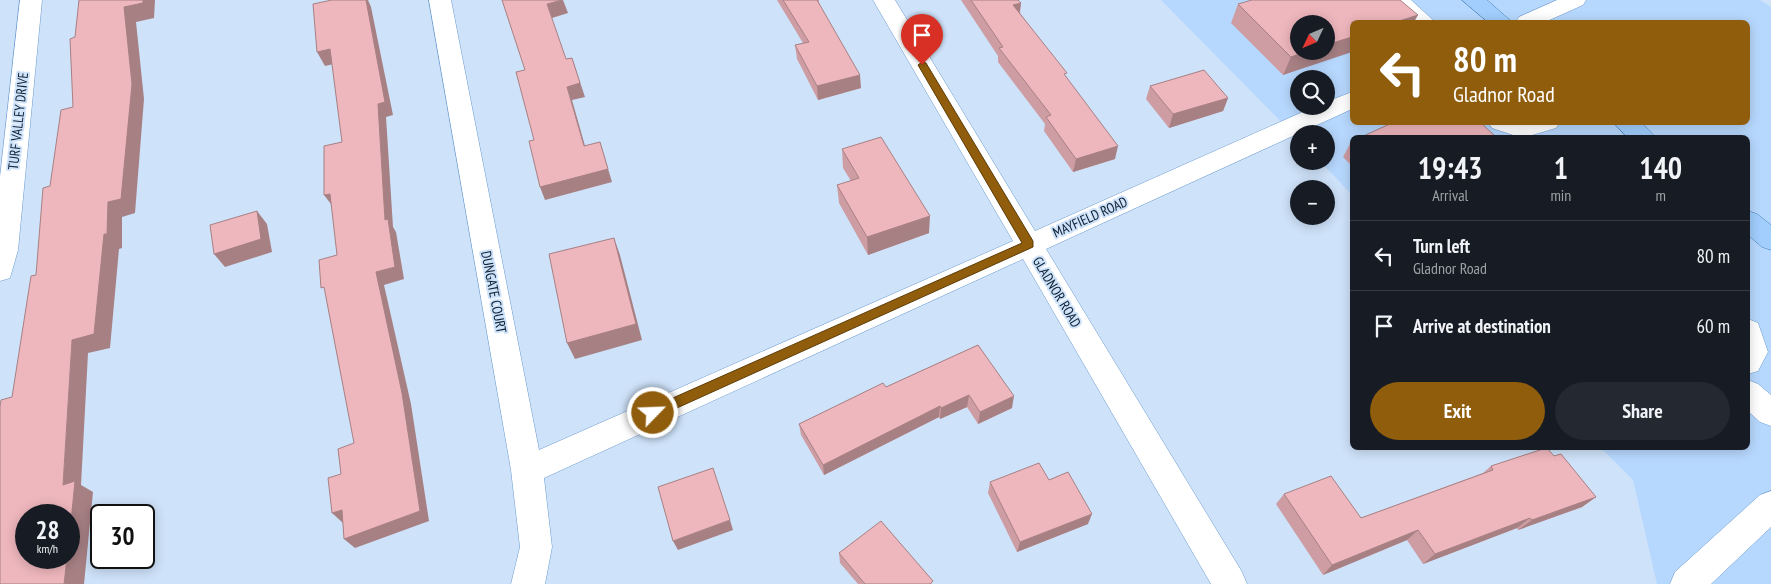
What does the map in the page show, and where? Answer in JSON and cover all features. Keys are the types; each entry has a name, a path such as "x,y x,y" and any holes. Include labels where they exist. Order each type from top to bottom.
{"main road":[{"path":"1472,0 1498,20"},
{"path":"1629,125 1640,135"},
{"path":"1750,223 1771,240"}],"street":[{"name":"TURF VALLEY DRIVE","path":"2,257 31,0"},
{"name":"DUNGATE COURT","path":"440,0 528,470 536,548 528,584"},
{"name":"GLADNOR ROAD","path":"884,0 1230,584"},
{"path":"1398,0 1422,20"},
{"path":"1532,20 1575,0"},
{"name":"MAYFIELD ROAD","path":"528,470 1350,101"},
{"path":"1509,125 1522,129 1537,125"},
{"path":"1750,338 1754,352 1750,359"},
{"path":"1750,395 1771,413"},
{"path":"1687,584 1771,506"}],"shaded area":[{"path":"1161,0 1760,0 1771,7 1771,584 1657,584 1633,480 1603,450 1750,450 1750,135 1350,135 1350,193 1328,170 1335,170 1335,125 1290,125 1290,131"}],"building":[{"path":"79,0 143,0 143,3 124,7 132,84 121,199 108,202 107,234 104,234 94,334 72,340 63,485 75,481 73,504 15,504 15,569 66,569 64,584 0,584 0,407 1,400 12,397 31,276 36,275 43,188 50,186 61,110 73,107 70,39 75,37"},
{"path":"332,0 366,0 385,102 378,104 385,220 388,219 395,267 376,272 402,393 420,511 344,539 342,510 332,513 328,478 341,474 338,449 354,443 324,287 321,288 319,260 337,255 330,194 324,195 324,146 342,142 330,49 317,52 313,4"},
{"path":"502,0 562,0 547,4 566,59 572,58 580,83 567,87 584,146 600,142 608,169 540,187 529,141 534,140 516,72 525,70"},
{"path":"783,0 817,0 860,75 817,86 795,45 809,42"},
{"path":"971,0 1018,0 1021,3 1013,5 1067,73 1064,74 1118,146 1076,159 1046,117 1051,115 999,48 1003,47"},
{"path":"1252,0 1400,0 1418,15 1402,20 1350,20 1350,38 1335,42 1335,15 1290,15 1290,56 1238,4"},
{"path":"1204,70 1228,98 1173,114 1150,86"},
{"path":"1387,125 1483,125 1494,135 1366,135"},
{"path":"881,137 930,216 867,237 837,185 859,178 842,149"},
{"path":"257,211 261,239 214,254 210,225"},
{"path":"614,238 636,324 567,343 549,254"},
{"path":"978,345 1014,396 980,412 969,395 941,408 940,406 823,465 799,424 883,383 886,387"},
{"path":"1541,450 1549,450 1554,456 1561,454 1596,497 1532,520 1530,518 1435,554 1418,530 1332,565 1284,494 1331,476 1361,518 1493,470 1491,466"},
{"path":"1039,463 1049,480 1068,472 1092,514 1020,542 990,482"},
{"path":"713,468 730,520 673,541 658,487"},
{"path":"881,521 933,581 930,584 865,584 839,553"}],"route":[{"path":"653,413 1029,244 922,65"}]}
